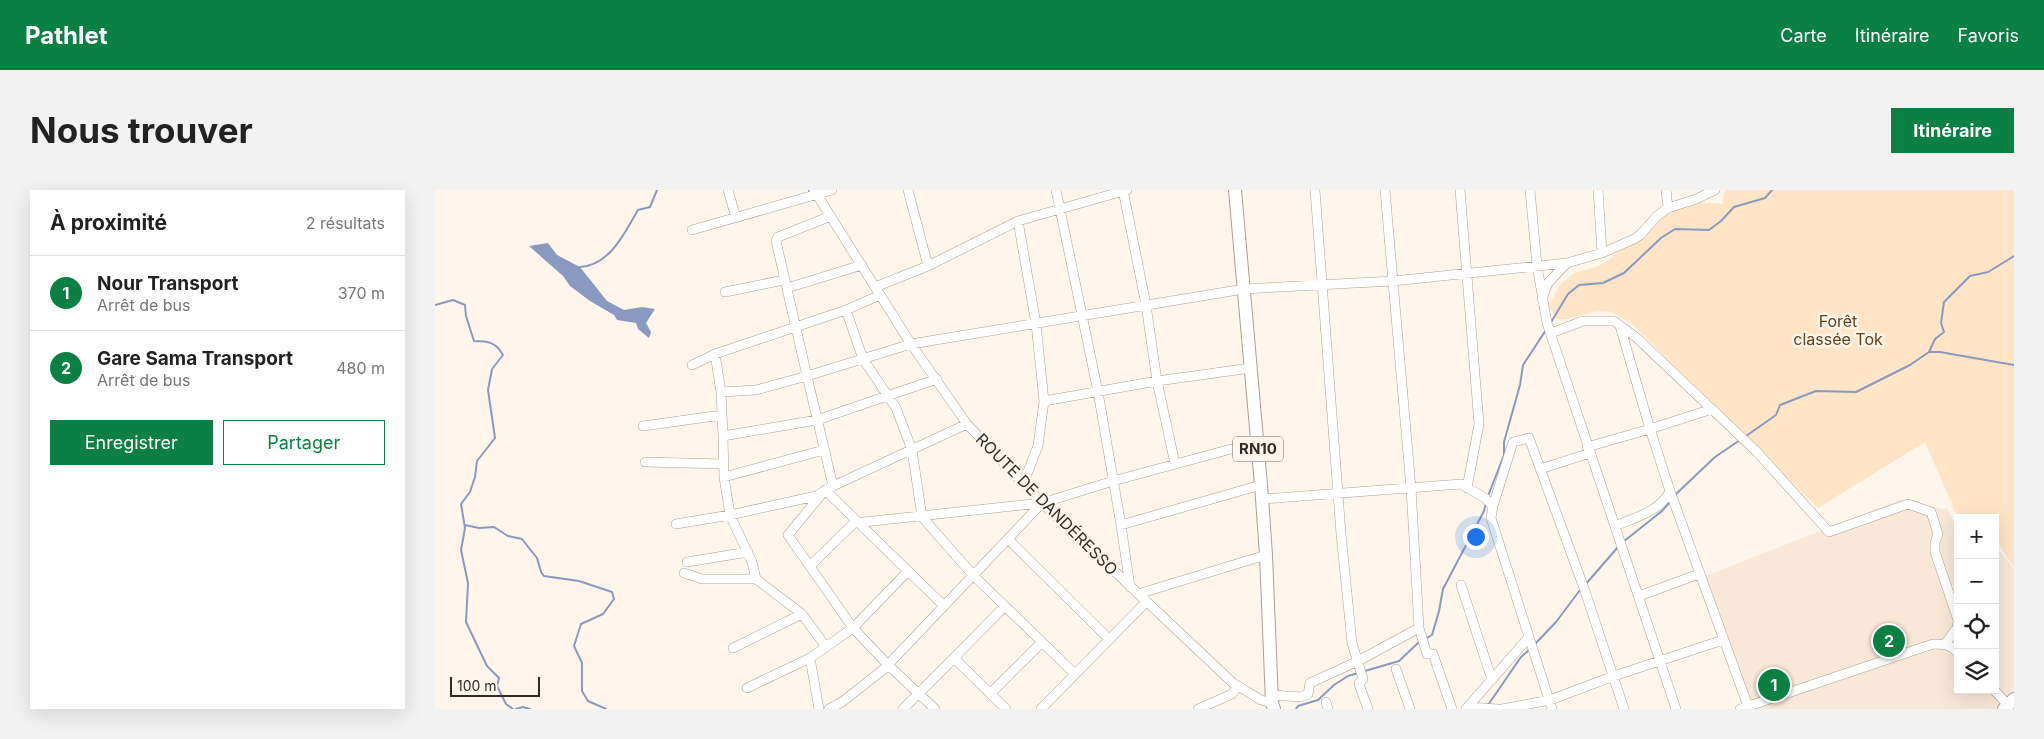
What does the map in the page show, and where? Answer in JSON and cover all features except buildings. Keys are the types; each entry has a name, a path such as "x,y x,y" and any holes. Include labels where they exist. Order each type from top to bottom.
{"highway":[{"name":"RN10","path":"1235,190 1267,555 1273,702"}],"street":[{"path":"728,190 736,218"},
{"path":"693,230 816,192 832,190"},
{"path":"908,190 928,266"},
{"path":"1056,190 1099,392 1130,587"},
{"path":"692,365 715,354 846,310 878,291 1018,221 1125,190 1146,305 1157,381 1175,464"},
{"path":"1315,190 1338,494 1352,643 1363,679 1359,683 1367,709"},
{"path":"1385,190 1422,636 1427,654 1433,654 1452,709"},
{"path":"1460,190 1479,424 1467,488"},
{"path":"1530,190 1537,266 1549,329 1676,709"},
{"path":"1598,190 1602,253"},
{"path":"1666,190 1668,208"},
{"path":"721,392 756,390 911,344 1243,289 1393,281 1567,262 1602,253 1640,235 1657,216 1668,208 1696,199 1715,190"},
{"name":"ROUTE DE DANDÉRESSO","path":"816,192 911,344 967,424 1042,503 1237,686 1261,700 1273,702"},
{"path":"831,216 778,237 776,247 824,450 829,488 858,522 944,606"},
{"path":"1018,221 1036,324 1045,401 1038,446 1023,484"},
{"path":"1542,299 1548,284 1567,262"},
{"path":"725,292 786,284 861,265"},
{"path":"846,310 863,359 896,408 912,450 922,516 973,575 1075,674"},
{"path":"1549,329 1583,321 1613,321 1621,326 1637,338 1757,452 1829,532 1908,504 1931,512 1938,534 1935,552 1954,609"},
{"path":"1621,326 1650,429 1670,491 1745,708 1933,644 1945,644 1954,649"},
{"path":"715,354 721,392 724,477 730,515 748,552 756,579"},
{"path":"1045,401 1157,381 1251,368"},
{"path":"723,436 817,420 937,379"},
{"path":"1540,469 1589,450 1712,409"},
{"path":"643,426 722,415"},
{"path":"676,524 730,515 816,496 829,488 967,424"},
{"path":"1551,705 1491,518 1489,502 1513,442 1529,438 1584,587 1624,709"},
{"path":"810,566 854,523 1042,503 1113,481 1257,442"},
{"path":"724,477 824,450"},
{"path":"645,462 724,464"},
{"path":"1262,499 1461,484 1489,502"},
{"path":"1121,525 1261,485"},
{"path":"829,488 788,535 853,628 888,665 935,709"},
{"path":"1615,526 1657,507 1668,496 1670,491"},
{"path":"829,709 842,702 888,665 1042,503"},
{"path":"1007,539 1109,639"},
{"path":"687,562 748,552"},
{"path":"1138,594 1267,555"},
{"path":"747,688 810,658 853,628 908,571"},
{"path":"684,573 702,579 756,579 802,614 826,647"},
{"path":"1639,596 1699,574"},
{"path":"1461,584 1492,680"},
{"path":"1041,709 1146,602"},
{"path":"903,709 1005,606"},
{"path":"733,648 802,614"},
{"path":"1945,644 1954,632"},
{"path":"1273,702 1308,694 1310,683 1422,636"},
{"path":"1467,708 1529,637"},
{"path":"1503,709 1551,705 1614,676 1723,640"},
{"path":"991,693 1042,642"},
{"path":"810,658 819,709"},
{"path":"954,658 1006,709"},
{"path":"1396,669 1411,709"},
{"path":"1198,709 1232,694 1237,686"},
{"path":"1998,694 2009,704"},
{"path":"1467,708 1498,709"}],"shaded area":[{"path":"1902,499 1942,509 1947,508 1954,522 1954,694 1999,694 1999,550 2014,569 2014,709 1751,709 1703,577"}],"green space":[{"name":"Forêt classée Tok","path":"1726,190 2014,190 2014,566 1999,544 1999,514 1956,514 1925,442 1818,508 1631,323 1614,314 1602,311 1557,319 1549,306 1559,286 1574,273 1596,267 1609,260 1620,249 1648,234 1664,215 1694,202 1723,204"}],"water":[{"path":"548,243 557,255 580,267 607,301 624,310 642,307 655,309 646,323 651,332 649,338 638,329 636,323 617,320 614,315 590,301 570,286 563,276 529,246"}],"waterway":[{"path":"580,267 600,261 608,254 615,247 638,210 650,207 657,190"},
{"path":"1550,324 1568,294 1579,285 1603,283 1624,273 1661,238 1675,229 1709,230 1721,221 1734,207 1765,198 1772,190"},
{"path":"1929,352 1935,339 1944,332 1941,323 1944,302 1970,276 1988,272 2014,256"},
{"path":"435,305 453,300 465,305 466,316 474,341 491,343 503,355 492,369 488,390 495,438 477,461 475,477 470,492 461,504 465,528 461,550 468,583 466,622 487,666 499,678 497,686 506,704 513,709"},
{"path":"1488,496 1504,455 1504,442 1520,385 1523,365 1546,330"},
{"path":"1746,436 1776,415 1780,405 1816,391 1856,392 1910,365 1929,352 1940,352 2014,365"},
{"path":"1675,495 1715,457 1740,440"},
{"path":"1623,542 1662,511 1671,501"},
{"path":"1425,639 1432,635 1443,589 1484,511 1486,503"},
{"path":"465,525 479,528 494,527 508,536 522,539 537,558 544,576 579,581 612,592 614,599 603,614 581,624 574,646 582,663 582,691 588,701 606,709"},
{"path":"1585,585 1618,547"},
{"path":"1535,644 1556,622 1580,590"},
{"path":"1365,671 1399,661 1420,641"},
{"path":"1488,705 1521,657 1530,649"},
{"path":"1296,709 1298,706 1318,700 1334,685 1348,676 1358,673"},
{"path":"516,709 523,707 530,709"}],"place":[{"name":"Gare Sama Transport","path":"1889,641"},
{"name":"Nour Transport","path":"1774,685"}]}
